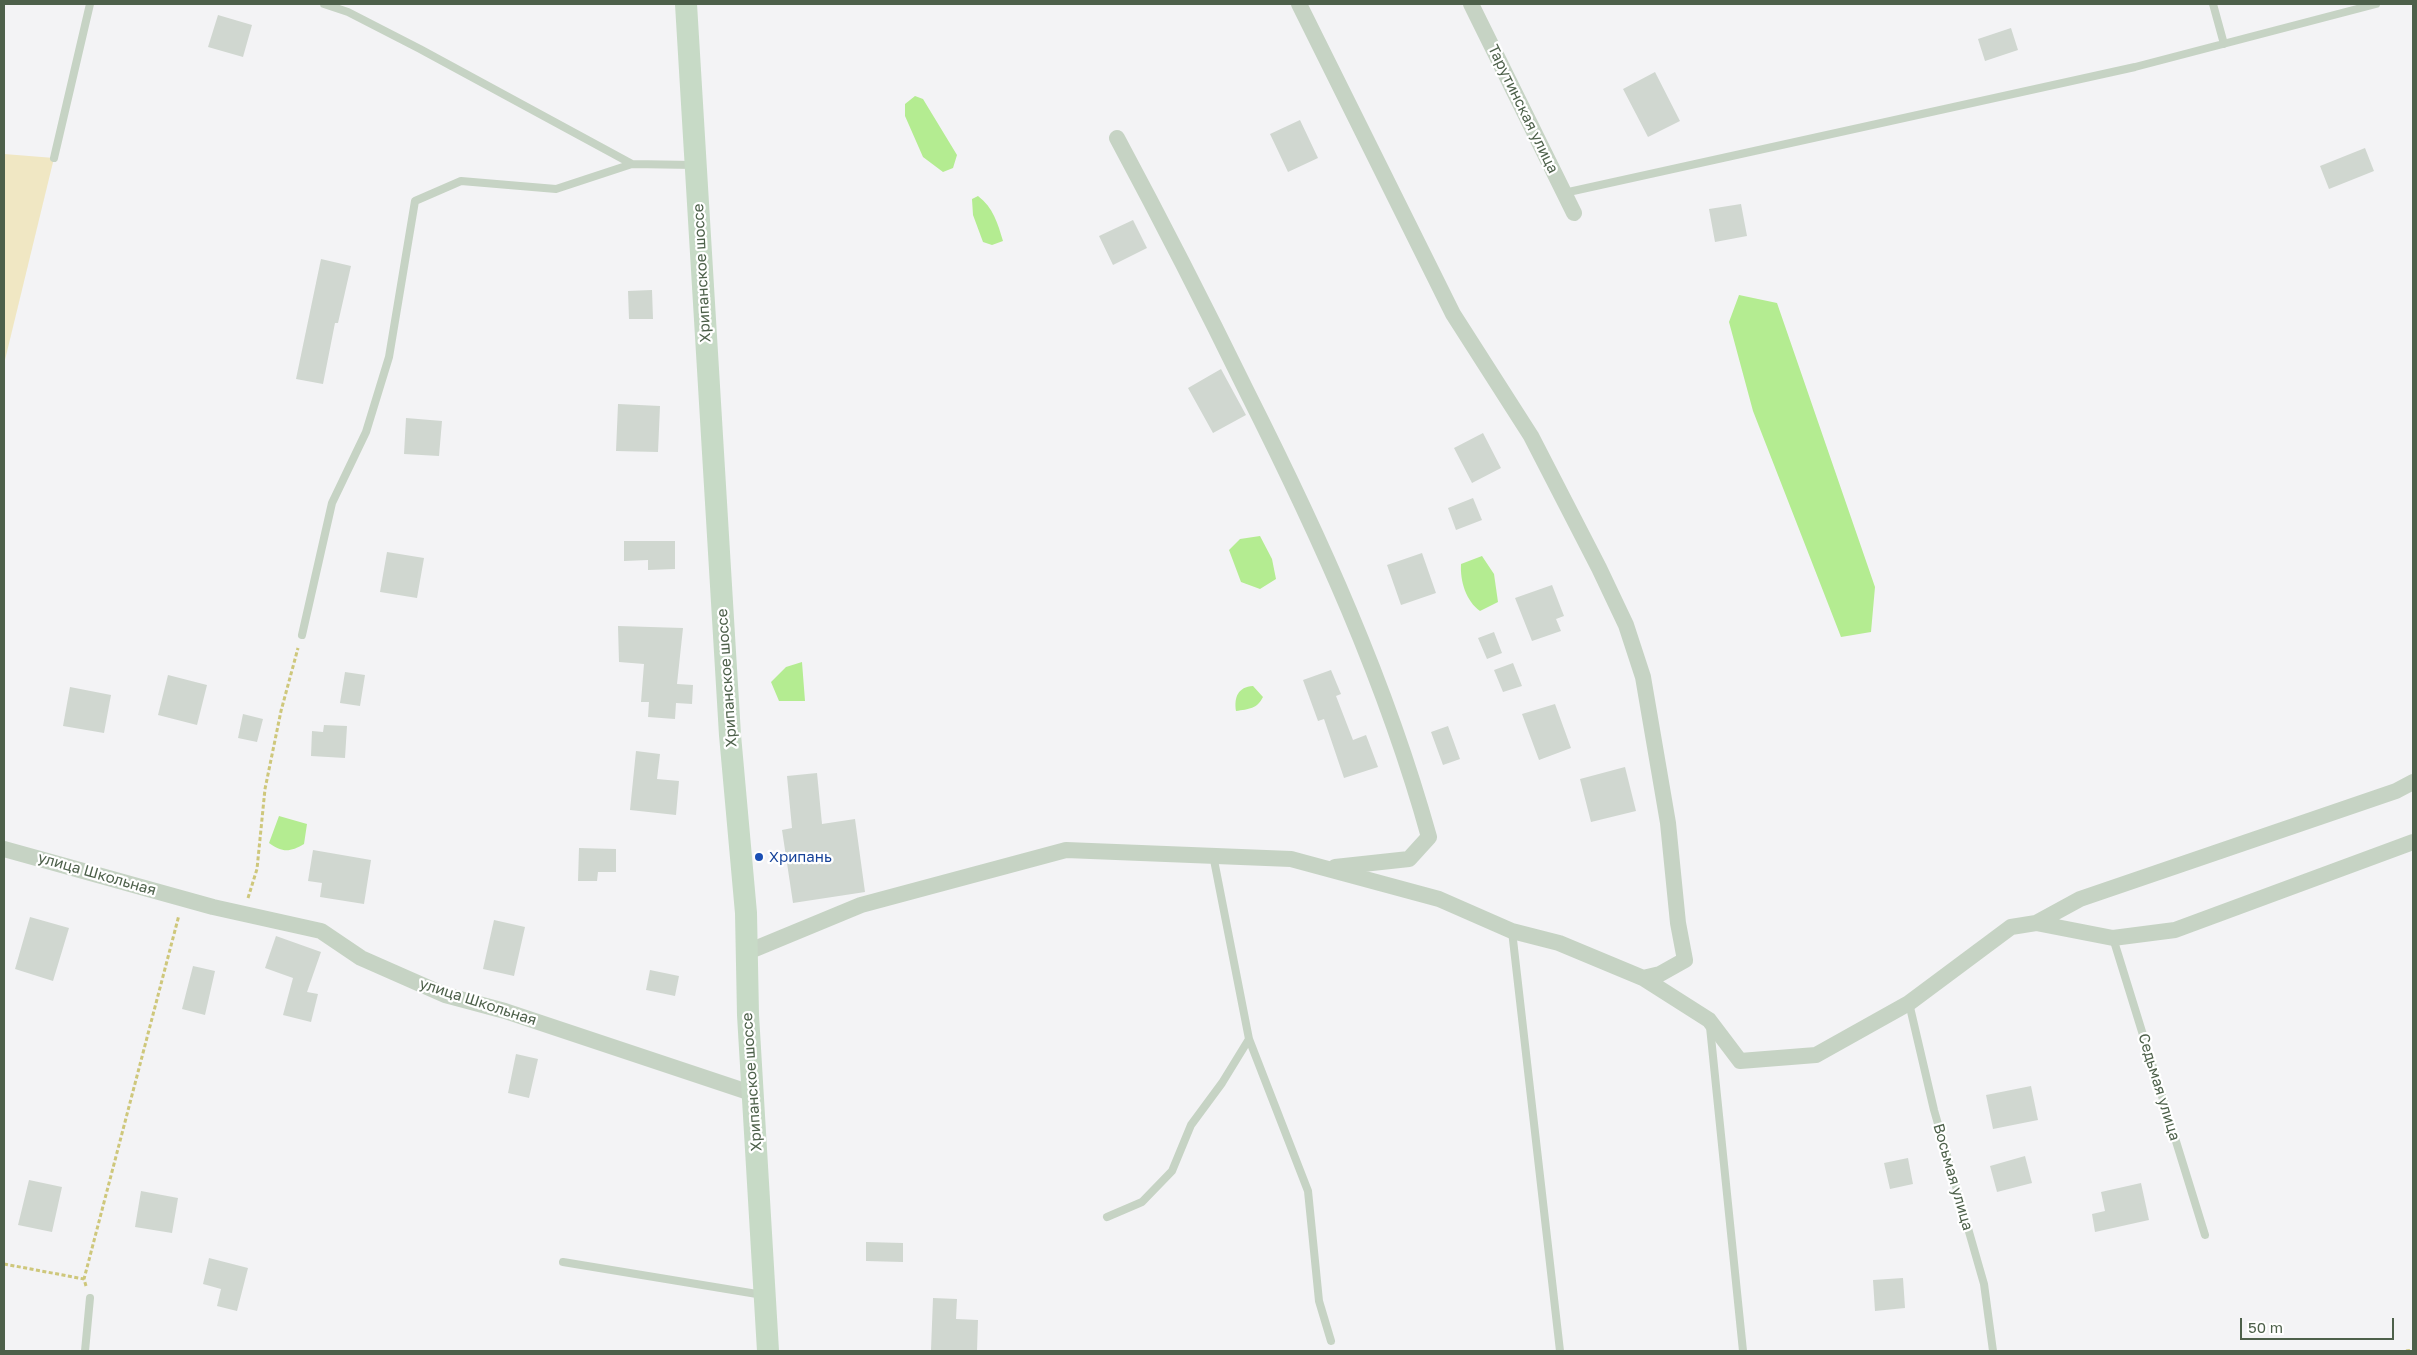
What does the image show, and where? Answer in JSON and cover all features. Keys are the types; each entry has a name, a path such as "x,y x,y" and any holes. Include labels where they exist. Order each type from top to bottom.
{"main road":[{"name":"Хрипанское шоссе","path":"686,4 730,734 746,913 745,954 768,1351"}],"street":[{"path":"1299,4 1453,314 1530,436 1599,568 1626,625 1642,676 1668,823 1678,923 1685,960 1660,974 1643,978"},
{"name":"Тарутинская улица","path":"1471,4 1574,213"},
{"path":"1117,138 1189,274 1292,482 1356,625 1412,772 1429,837 1409,859 1325,868"},
{"path":"745,954 861,905 1066,850 1291,859 1439,899 1512,931 1559,944 1643,978 1709,1020 1740,1061 1816,1055 1909,1003 2011,927 2036,923 2080,899 2386,794 2413,782"},
{"path":"2036,923 2113,938 2175,930 2413,842"},
{"name":"улица Школьная","path":"4,849 213,908 244,913 321,931 361,958 445,995 505,1011 754,1094"}],"lane":[{"path":"54,158 90,4"},
{"path":"324,4 348,12 632,164"},
{"path":"2213,4 2224,44"},
{"path":"1564,193 2135,67 2376,4"},
{"path":"302,635 332,503 366,432 389,358 415,201 461,182 556,189 632,164 696,165"},
{"path":"1213,855 1249,1039 1308,1191 1319,1301 1331,1341"},
{"path":"1512,931 1560,1351"},
{"name":"Седьмая улица","path":"2113,938 2205,1236"},
{"name":"Восьмая улица","path":"1909,1003 1934,1110 1984,1284 1993,1351"},
{"path":"1709,1020 1743,1351"},
{"path":"1107,1217 1142,1202 1172,1171 1191,1125 1222,1082 1249,1039"},
{"path":"563,1262 764,1295"},
{"path":"86,1351 90,1298"}],"path":[{"path":"244,913 257,869 265,789 281,711 302,635"},
{"path":"90,1298 84,1279 183,899"},
{"path":"4,1264 84,1279"},
{"path":"2406,1351 2413,1350"}],"shaded area":[{"path":"915,96 923,99 957,155 953,168 943,172 923,157 905,116 905,104"},
{"path":"4,154 54,158 4,364"},
{"path":"978,196 988,205 997,222 1003,241 992,245 983,242 973,215 972,199"},
{"path":"1739,295 1777,303 1875,587 1871,632 1841,637 1753,411 1729,322"},
{"path":"1260,536 1272,559 1276,579 1260,589 1241,582 1229,550 1240,539"},
{"path":"1482,556 1494,574 1498,602 1480,611 1471,602 1465,590 1461,564"},
{"path":"802,662 805,701 779,701 771,682 786,667"},
{"path":"1253,686 1263,697 1261,701 1252,708 1236,711 1238,694 1244,688"},
{"path":"279,816 307,824 304,844 295,849 283,850 269,843"}],"building":[{"path":"218,15 252,25 243,57 208,47"},
{"path":"2011,28 2018,50 1985,61 1978,39"},
{"path":"1655,72 1680,121 1648,137 1623,89"},
{"path":"1300,120 1318,158 1288,172 1270,134"},
{"path":"2365,148 2374,171 2329,189 2320,166"},
{"path":"1741,204 1747,236 1715,242 1709,209"},
{"path":"1133,220 1147,248 1113,265 1099,236"},
{"path":"321,259 351,266 338,323 335,323 323,384 296,379"},
{"path":"652,290 653,319 629,319 628,291"},
{"path":"1221,369 1246,415 1213,433 1188,388"},
{"path":"618,404 660,406 658,452 616,451"},
{"path":"406,418 442,421 439,456 404,454"},
{"path":"1483,433 1501,468 1472,483 1454,448"},
{"path":"1473,498 1482,520 1456,530 1448,508"},
{"path":"624,541 675,541 675,569 648,570 648,560 624,561"},
{"path":"387,552 424,558 417,598 380,592"},
{"path":"1422,553 1436,593 1401,605 1387,565"},
{"path":"1552,585 1564,616 1556,619 1561,631 1532,641 1515,598"},
{"path":"618,626 683,628 677,684 693,685 692,704 676,703 675,719 648,717 649,702 641,702 644,664 619,662"},
{"path":"1494,632 1502,653 1487,659 1478,638"},
{"path":"1513,663 1522,686 1503,692 1494,670"},
{"path":"1331,670 1341,694 1336,696 1353,740 1366,735 1378,767 1344,778 1324,719 1318,721 1303,680"},
{"path":"345,672 365,675 360,706 340,703"},
{"path":"168,675 207,685 197,725 158,715"},
{"path":"70,687 111,695 104,733 63,726"},
{"path":"1555,704 1571,748 1539,760 1522,714"},
{"path":"243,714 263,719 257,742 238,738"},
{"path":"324,725 347,726 345,758 311,756 312,731 323,732"},
{"path":"1448,726 1460,759 1443,765 1431,732"},
{"path":"636,751 660,754 657,779 679,781 676,815 630,810"},
{"path":"1625,767 1636,811 1591,822 1580,779"},
{"path":"817,773 822,824 855,819 865,892 793,903 782,830 792,828 787,776"},
{"path":"579,848 616,849 616,872 598,872 597,881 578,881"},
{"path":"313,850 371,860 364,904 320,897 322,883 308,881"},
{"path":"30,917 69,928 53,981 15,969"},
{"path":"494,920 525,927 514,976 483,969"},
{"path":"276,936 321,952 307,992 318,994 311,1022 283,1015 293,978 265,968"},
{"path":"193,966 215,971 205,1015 182,1009"},
{"path":"650,970 679,976 675,996 646,990"},
{"path":"516,1054 538,1059 529,1098 508,1093"},
{"path":"2031,1086 2038,1120 1993,1129 1986,1095"},
{"path":"2025,1156 2032,1183 1997,1192 1990,1166"},
{"path":"1908,1158 1913,1184 1890,1189 1884,1163"},
{"path":"29,1180 62,1187 52,1232 18,1225"},
{"path":"2141,1183 2149,1220 2095,1232 2092,1214 2105,1211 2101,1192"},
{"path":"141,1191 178,1198 172,1233 135,1227"},
{"path":"866,1242 903,1243 903,1262 866,1261"},
{"path":"209,1258 248,1268 237,1311 217,1306 221,1289 203,1284"},
{"path":"1903,1278 1905,1308 1875,1311 1873,1280"},
{"path":"933,1298 957,1299 956,1319 978,1320 977,1351 931,1350"}],"place":[{"name":"Хрипань","path":"759,857"}]}
